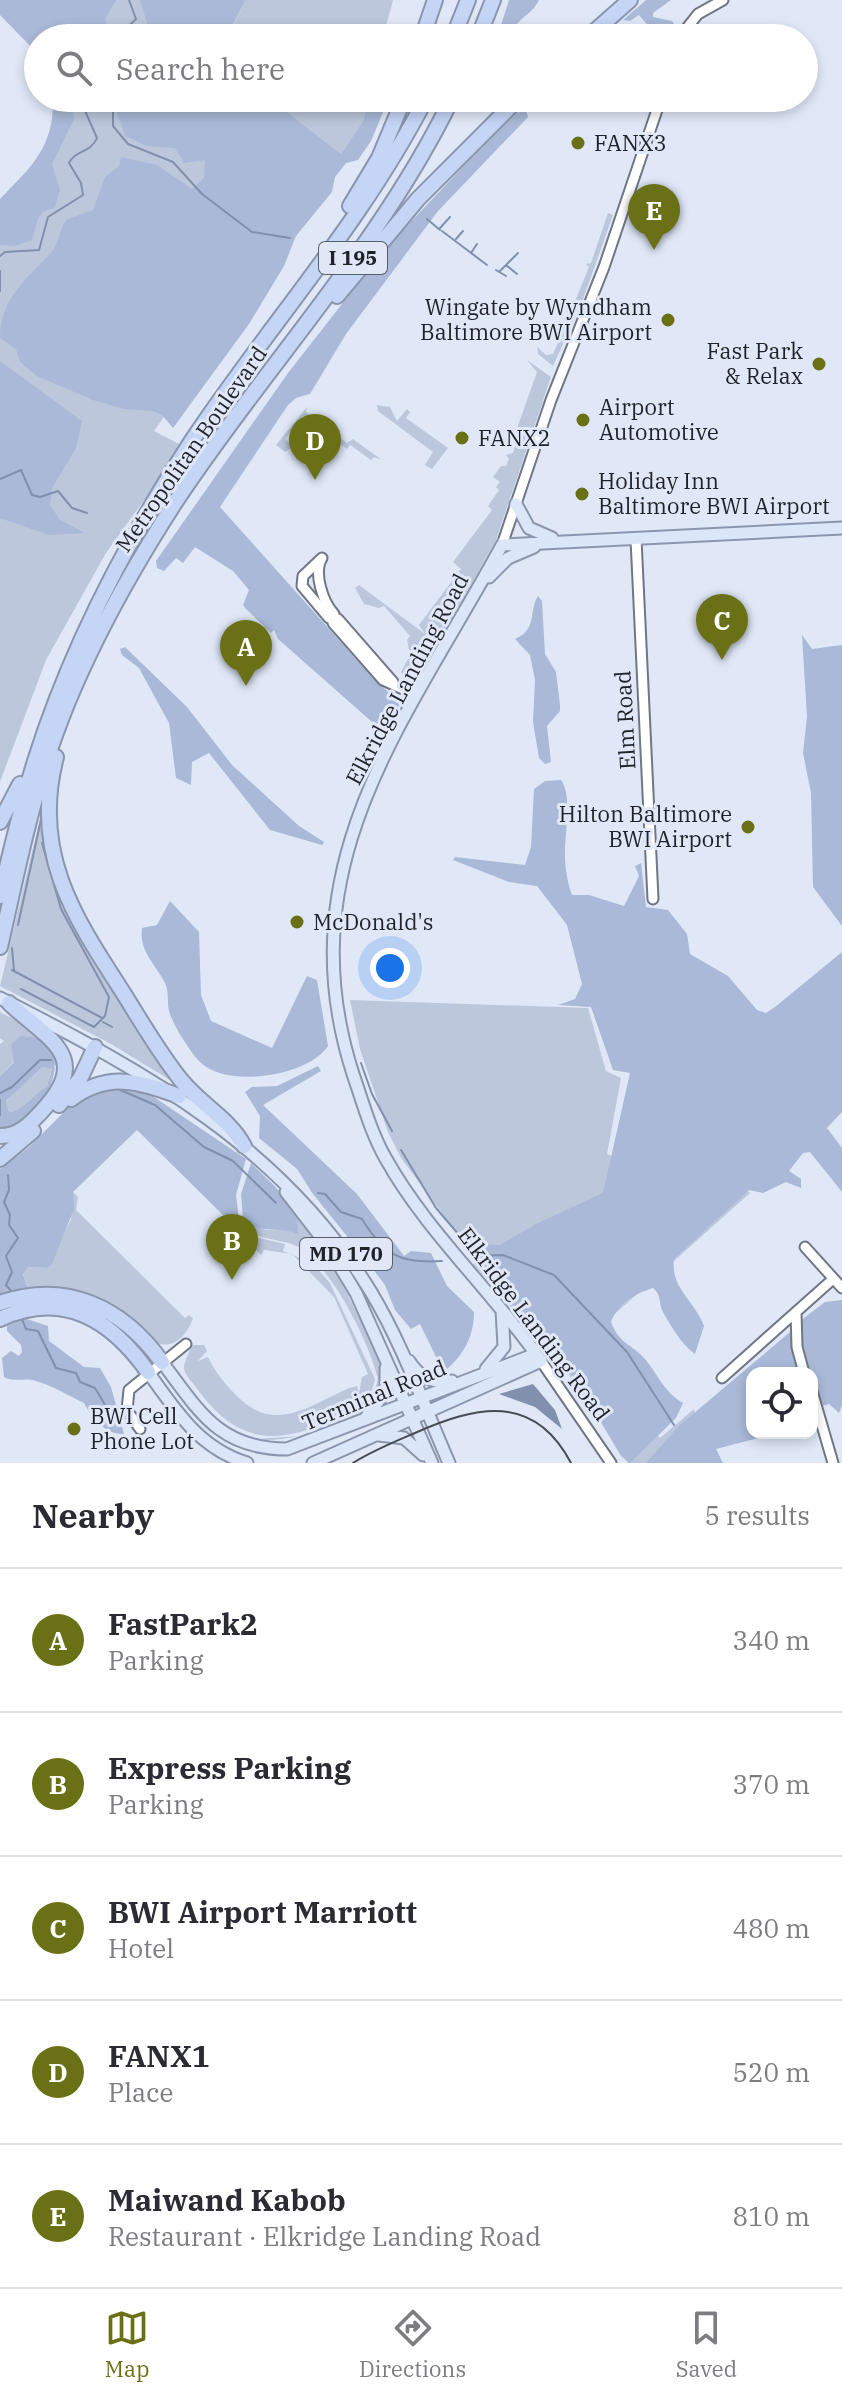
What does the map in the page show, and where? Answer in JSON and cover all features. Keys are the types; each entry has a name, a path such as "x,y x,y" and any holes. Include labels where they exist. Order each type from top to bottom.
{"highway":[{"path":"426,24 432,0"},
{"path":"459,24 468,0"},
{"path":"484,24 493,0"},
{"path":"603,24 630,0"},
{"path":"284,311 368,177 398,112"},
{"name":"Metropolitan Boulevard","path":"0,896 23,802 46,730 79,648 135,537 191,443 381,177 418,112"},
{"name":"Metropolitan Boulevard","path":"0,947 34,804 66,707 89,654 149,545 242,410 386,212 444,112"},
{"path":"242,410 418,199 505,112"},
{"path":"66,707 52,774 49,813 53,854 63,892 78,924 176,1073 230,1124 244,1146"},
{"path":"0,822 46,730"},
{"path":"0,1136 17,1133 33,1120 58,1093 65,1072 63,1056 55,1042 4,1001"},
{"path":"55,1111 80,1079 95,1047"},
{"path":"0,1159 55,1111 89,1087 114,1079 133,1081 179,1096"},
{"path":"0,1319 32,1303 68,1296 102,1306 132,1326 162,1362"},
{"path":"0,1303 32,1303 74,1311 96,1319 121,1337 148,1372"}],"main road":[{"path":"516,504 529,528 554,541"},
{"path":"502,545 842,528"},
{"path":"480,585 508,558 554,541"},
{"name":"Elkridge Landing Road","path":"502,545 378,766 344,861 332,926 335,1008 368,1120 386,1159 539,1357"},
{"name":"MD 170","path":"4,1001 95,1047 179,1096 244,1146 301,1199 344,1251 377,1302 449,1463"},
{"name":"MD 170","path":"279,1181 345,1273 385,1355 430,1463"},
{"path":"479,1374 503,1349 502,1309"},
{"path":"395,1340 423,1377 437,1382 464,1380"},
{"path":"360,1422 379,1404 386,1391 385,1355"},
{"name":"Terminal Road","path":"162,1362 203,1417 217,1429 243,1443 270,1449 299,1447 479,1374 539,1357"},
{"name":"Terminal Road","path":"313,1463 539,1357"},
{"path":"148,1372 199,1438 220,1453 247,1463"},
{"path":"371,1437 404,1438 415,1445 430,1463"},
{"path":"269,1463 270,1449"}],"street":[{"path":"690,24 698,14 723,0"},
{"name":"Elkridge Landing Road","path":"502,545 551,400 604,267 656,112"},
{"name":"Elm Road","path":"636,539 653,899"},
{"path":"334,619 323,596 318,567 322,558 303,576 302,586 393,682 416,695"},
{"path":"805,1247 842,1288"},
{"path":"722,1378 833,1279"},
{"path":"796,1312 797,1347 802,1367"},
{"path":"140,1429 128,1413 126,1399 132,1385 186,1344"},
{"name":"Elkridge Landing Road","path":"539,1357 611,1463"},
{"path":"818,1405 833,1463"}],"shaded area":[{"path":"0,0 116,0 105,19 106,24 24,24 24,40 0,15"},
{"path":"4,0 227,0 221,24 25,24"},
{"path":"140,0 246,0 233,24 147,24"},
{"path":"246,0 393,0 387,24 234,24"},
{"path":"509,0 539,0 517,24 501,24"},
{"path":"646,0 671,0 653,13 653,17 674,24 647,24 639,15 630,21 623,20"},
{"path":"52,112 73,112 74,119 52,164 60,190 55,207 43,212 38,219 32,240 15,246 0,245 0,199 39,154 50,130"},
{"path":"59,112 365,112 363,121 341,154 302,124 197,370 154,431 183,446 106,553 46,660 0,782 0,212 51,153"},
{"path":"117,112 287,112 341,154 363,121 365,112 383,112 371,141 358,160 346,163 335,177 332,192 296,236 284,266 249,324 173,428 162,415 153,411 124,409 93,400 37,376 20,362 16,349 0,338 4,312 9,302 53,250 66,220 93,210 105,177 119,166 121,157 157,165 192,189 204,178 205,160 184,163 175,148 147,146 125,136"},
{"path":"527,112 528,117 438,211 346,334 310,394 296,398 288,405 220,507 400,704 388,729 371,731 371,721 278,639 274,630 271,633 246,609 243,605 249,590 233,571 195,547 183,563 176,558 164,571 157,568 156,561 288,373 385,249 517,113"},
{"path":"608,213 613,215 582,302 553,366 538,354 537,347 546,355 553,354 570,315 566,311 571,311 589,267 586,264 591,263"},
{"path":"527,360 551,377 496,540 417,680 408,683 401,672 410,655 407,640 410,636 384,606 379,608 364,604 355,588 359,585 425,634 419,625 461,569 453,562 492,510 488,506 499,490 496,487 500,482 493,477 501,466 506,466 509,459 506,455 513,453 518,435 515,434 537,372"},
{"path":"0,361 82,421 76,448 52,488 50,505 60,520 85,533 49,535 0,518"},
{"path":"377,405 390,407 397,421 407,409 410,412 406,418 448,448 432,469 425,465 433,452 378,411"},
{"path":"307,407 306,412 347,443 353,439 382,460 374,457 371,460 350,445 347,449 303,416 285,439 294,446 285,452 276,445"},
{"path":"538,596 542,601 545,654 556,672 560,705 560,711 547,726 551,762 545,764 539,758 533,722 535,680 530,655 515,639 530,625"},
{"path":"802,635 812,649 842,645 842,926 813,887 811,793 803,753 807,717"},
{"path":"125,647 187,707 232,765 299,826 324,842 322,845 270,830 209,753 192,762 191,785 176,778 169,723 139,668 122,655 120,649"},
{"path":"561,780 567,796 565,861 572,895 589,895 624,906 639,876 635,866 641,863 646,907 668,910 687,934 690,954 728,976 757,1010 766,1013 775,1007 842,952 842,1112 827,1128 842,1148 842,1192 810,1152 803,1153 789,1171 801,1179 801,1188 786,1182 763,1193 749,1190 674,1259 679,1286 704,1326 695,1354 673,1329 653,1288 622,1304 611,1322 618,1335 645,1359 666,1389 683,1403 676,1418 630,1463 621,1456 558,1355 511,1302 506,1285 485,1269 468,1248 473,1244 500,1245 536,1224 603,1193 630,1073 613,1070 591,1007 558,1005 575,999 582,984 567,925 537,886 509,882 453,860 455,857 525,865 531,847 534,789 545,781"},
{"path":"46,793 49,856 178,1085 111,1044 0,986"},
{"path":"170,901 199,932 201,995 211,1021 272,1048 307,976 317,980 328,1046 318,1057 285,1072 246,1077 211,1070 199,1061 172,1020 166,987 143,944 142,928 157,925"},
{"path":"350,1000 588,1008 606,1071 621,1078 607,1154 617,1158 673,1107 750,1193 579,1346 660,1438 694,1409 709,1463 628,1463 561,1363 473,1264 489,1258 456,1232 401,1158 388,1132 360,1049"},
{"path":"0,1012 36,1031 51,1044 58,1066 59,1083 20,1126 0,1132 40,1103 54,1082 57,1068 45,1046 25,1036 11,1044 16,1059 0,1076 0,1044 4,1041 0,1038"},
{"path":"21,1036 41,1040 51,1051 55,1065 44,1099 16,1124 0,1129 0,1076 14,1062 11,1044","holes":["42,1067 52,1069 47,1086 18,1109 9,1112 6,1101"]},
{"path":"42,1066 52,1069 47,1086 18,1109 9,1112 6,1101"},
{"path":"318,1066 321,1071 263,1105 357,1194 404,1256 411,1251 431,1253 447,1286 474,1312 467,1344 447,1369 440,1365 420,1324 411,1329 395,1310 385,1285 297,1169 259,1138 260,1116 245,1092 252,1087 277,1086"},
{"path":"139,1087 246,1159 236,1195 239,1219 229,1221 137,1130 73,1192 74,1209 52,1264 47,1268 28,1267 23,1274 28,1290 0,1297 0,1169 29,1147 75,1101 94,1089"},
{"path":"251,1163 290,1205 298,1225 297,1234 261,1229 243,1218 241,1194"},
{"path":"278,1191 295,1211 310,1232 337,1275 383,1373 379,1395 369,1408 345,1422 301,1435 363,1409 372,1400 378,1379 367,1346 349,1310 317,1262 296,1246 258,1235 245,1224 241,1213 248,1224 266,1230 288,1230 287,1202"},
{"path":"73,1192 78,1197 76,1210 185,1318 189,1315 193,1318 179,1340 168,1344 154,1342 114,1307 28,1290 23,1273 28,1267 47,1268 71,1219"},
{"path":"239,1219 251,1236 285,1244 283,1251 289,1254 264,1250 261,1255 229,1222"},
{"path":"304,1254 330,1283 375,1379 370,1395 349,1413 295,1433 261,1435 230,1423 186,1375 185,1362 192,1345 204,1345 207,1351 198,1361 208,1357 237,1396 264,1413 292,1413 357,1386 359,1393 362,1377 368,1374 334,1297 293,1255 300,1258"},
{"path":"842,1300 842,1405 839,1413 829,1404 822,1406 818,1398 818,1367 806,1367 799,1337 800,1321 825,1302"},
{"path":"24,1318 48,1326 49,1341 84,1367 100,1368 111,1387 124,1434 106,1429 95,1420 84,1403 55,1388 32,1380 4,1377 2,1358 11,1351 19,1356 22,1352 21,1345 7,1331 7,1326"},
{"path":"790,1332 799,1367 749,1367"},
{"path":"746,1369 746,1439 754,1439 716,1449 723,1463 646,1463 680,1425"},
{"path":"533,1384 555,1410 562,1429 535,1407 499,1394"},
{"path":"299,1436 267,1440 255,1439"}],"waterway":[{"path":"129,0 136,19 131,24"},
{"path":"0,256 5,252 39,250 48,217 83,195 81,183 69,163 97,138 86,112"},
{"path":"113,112 113,126 128,144 173,162 202,194 252,232 290,238"},
{"path":"440,228 450,217"},
{"path":"427,219 440,230"},
{"path":"442,231 487,265"},
{"path":"456,239 463,231"},
{"path":"471,253 477,244"},
{"path":"499,272 518,253"},
{"path":"506,265 517,274"},
{"path":"496,270 506,276"},
{"path":"0,271 0,291"},
{"path":"0,479 21,470 32,495 40,497 58,491 72,508 87,513"},
{"path":"18,925 42,815"},
{"path":"21,989 94,1027 105,1016 109,997 61,909 42,843"},
{"path":"12,948 14,970"},
{"path":"12,970 102,1018"},
{"path":"103,1022 112,1027"},
{"path":"0,1093 12,1087 40,1060 51,1060"},
{"path":"361,1063 372,1094 392,1131"},
{"path":"118,1089 155,1105 204,1147 233,1161 276,1203"},
{"path":"0,1100 0,1115"},
{"path":"401,1150 436,1208 477,1256"},
{"path":"8,1175 9,1190 4,1202 10,1215 9,1225 18,1238 6,1256 12,1272 6,1285 13,1293"},
{"path":"318,1193 325,1194 341,1212 362,1219 378,1241 394,1255 415,1261 442,1261"},
{"path":"475,1256 503,1255 554,1275 627,1352 674,1425"},
{"path":"21,1317 26,1329 38,1331 56,1368 76,1373 80,1382 95,1388 117,1425"}],"tram line":[{"path":"353,1463 383,1447 460,1416 502,1411 521,1415 540,1425 556,1440 571,1463"}],"place":[{"name":"FANX3","path":"578,143"},
{"name":"Maiwand Kabob","path":"654,250"},
{"name":"Wingate by Wyndham Baltimore BWI Airport","path":"668,320"},
{"name":"Fast Park & Relax","path":"819,364"},
{"name":"Airport Automotive","path":"583,420"},
{"name":"FANX2","path":"462,438"},
{"name":"FANX1","path":"315,480"},
{"name":"Holiday Inn Baltimore BWI Airport","path":"582,494"},
{"name":"BWI Airport Marriott","path":"722,660"},
{"name":"FastPark2","path":"246,686"},
{"name":"Hilton Baltimore BWI Airport","path":"748,827"},
{"name":"McDonald's","path":"297,922"},
{"name":"Express Parking","path":"232,1280"},
{"name":"BWI Cell Phone Lot","path":"74,1429"}]}
